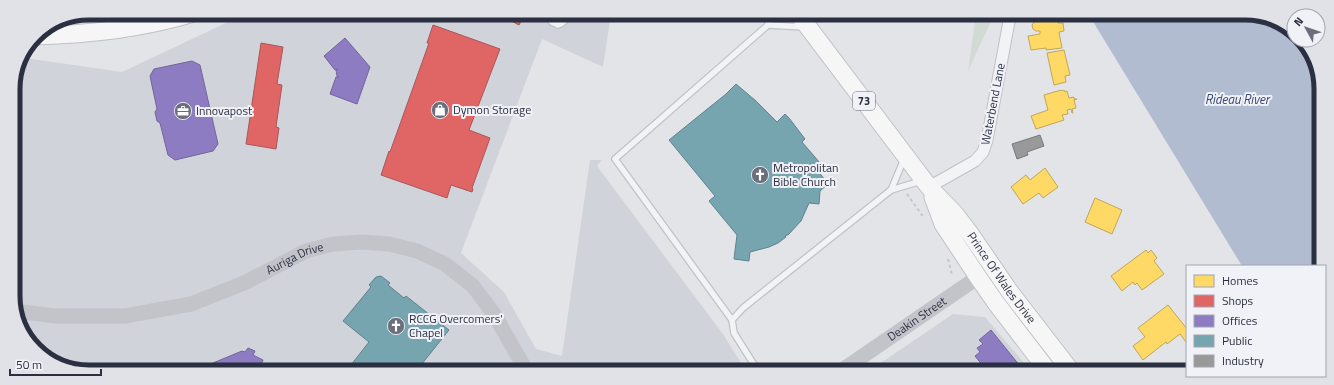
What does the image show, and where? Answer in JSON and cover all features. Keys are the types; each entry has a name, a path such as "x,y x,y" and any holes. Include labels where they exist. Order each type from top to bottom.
{"main road":[{"path":"46,36 113,31 170,20"},
{"name":"Prince Of Wales Drive","path":"804,21 927,184 955,214 1010,292 1066,365"},
{"name":"Prince Of Wales Drive","path":"927,184 943,224 996,303 1043,365"}],"street":[{"name":"Waterbend Lane","path":"927,184 975,161 983,152 987,140 1009,20"},
{"name":"Auriga Drive","path":"22,312 56,316 132,315 191,304 244,283 306,251 334,244 362,242 389,244 417,251 445,264 473,286 494,314 523,365"},
{"name":"Deakin Street","path":"849,365 992,266"}],"lane":[{"path":"550,20 558,25 565,20"},
{"path":"768,25 769,20"},
{"path":"754,365 734,333 732,320 615,159 768,25 804,21"},
{"path":"732,320 743,308 891,190 906,156"},
{"path":"891,190 927,184"}],"shaded area":[{"path":"232,20 610,20 603,67 542,39 461,253 504,292 536,349 562,356 590,160 602,160 597,166 723,334 742,365 89,365 71,363 54,356 34,338 29,330 21,309 20,84 22,71 27,58 122,72"},
{"path":"975,20 992,20 968,71"},
{"path":"953,314 985,317 1026,365 878,365"}],"water":[{"name":"Rideau River","path":"1092,20 1245,20 1263,22 1280,29 1286,33 1286,48 1300,48 1307,58 1313,76 1314,89 1314,265 1241,265"}],"building: Homes":[{"path":"1057,20 1058,23 1063,23 1064,31 1059,32 1062,48 1031,50 1028,36 1040,34 1040,31 1033,29 1032,25 1035,21"},
{"path":"1064,50 1070,75 1065,76 1066,82 1054,85 1047,53"},
{"path":"1064,90 1065,92 1067,91 1069,98 1074,97 1074,99 1077,99 1074,100 1076,108 1072,109 1073,113 1071,109 1067,110 1068,114 1062,115 1064,120 1036,129 1031,116 1048,110 1044,95"},
{"path":"1045,168 1058,187 1043,198 1039,193 1023,204 1011,187 1026,175 1030,180"},
{"path":"1095,198 1122,210 1112,234 1085,222"},
{"path":"1146,250 1148,253 1151,250 1157,258 1154,261 1164,274 1142,290 1137,283 1135,285 1133,282 1122,291 1111,276"},
{"path":"1168,305 1186,328 1186,342 1180,334 1167,344 1166,342 1143,360 1133,346 1145,337 1138,328"}],"building: Shops":[{"path":"509,20 522,20 519,25"},
{"name":"Dymon Storage","path":"433,25 500,49 469,130 490,138 472,188 472,192 451,185 447,198 381,175 429,43 427,43"},
{"path":"261,43 283,47 277,84 282,85 276,127 279,128 276,149 246,144"}],"building: Offices":[{"path":"345,38 370,67 357,104 330,94 336,77 339,77 337,76 336,70 338,69 335,70 324,56"},
{"name":"Innovapost","path":"192,61 200,65 218,144 213,151 175,160 168,155 160,123 157,121 155,112 157,109 150,76 154,69"},
{"path":"991,330 1019,365 982,365 975,356 980,352 977,348 983,344 979,340"},
{"path":"248,348 255,351 253,355 263,360 261,365 212,365 213,363 242,351 245,352"}],"building: Public":[{"name":"Metropolitan Bible Church","path":"736,84 777,122 785,114 789,118 805,139 802,142 820,163 815,167 828,184 820,191 819,204 809,203 801,221 788,235 785,236 786,237 769,247 750,252 749,261 734,259 737,235 709,201 715,196 669,140 726,94"},
{"name":"RCCG Overcomers' Chapel","path":"381,276 390,283 388,285 404,298 406,296 449,330 421,365 351,365 369,342 343,321 371,287 369,285 376,277"}],"building: Industry":[{"path":"1040,135 1044,146 1027,152 1028,155 1017,159 1012,144"}],"place":[{"name":"Dymon Storage","path":"440,110"},
{"name":"Innovapost","path":"183,111"},
{"name":"Metropolitan Bible Church","path":"760,175"},
{"name":"RCCG Overcomers' Chapel","path":"396,326"}]}
